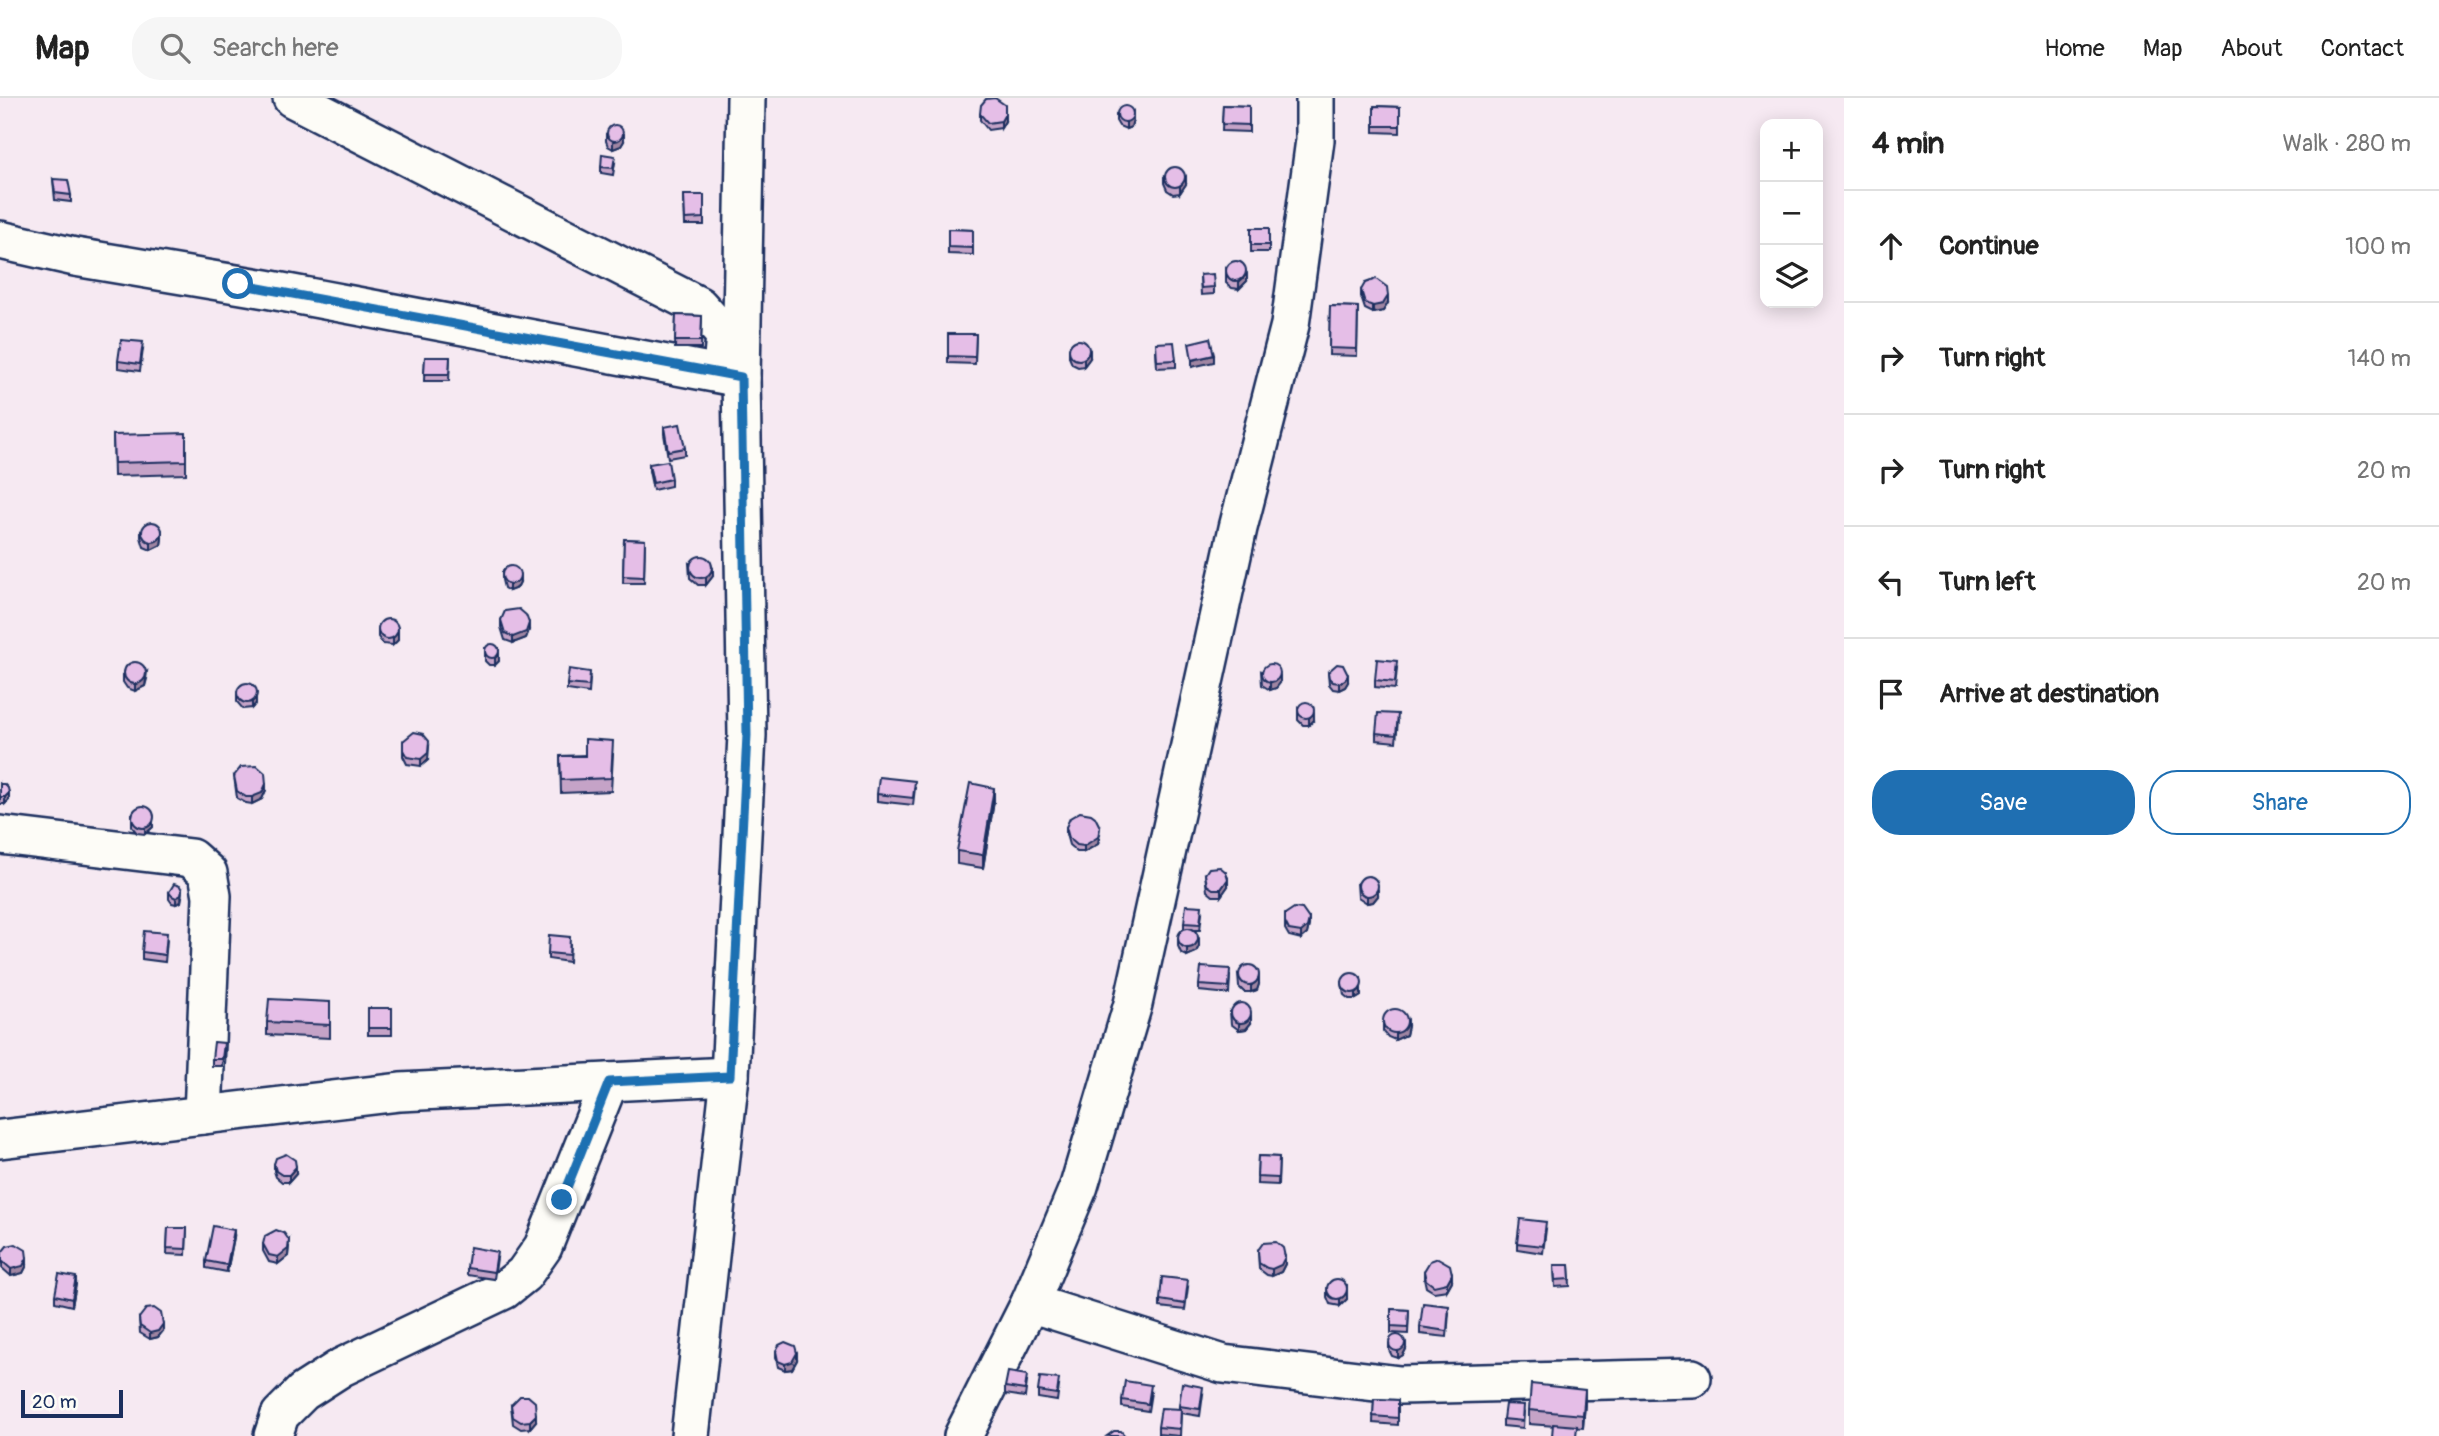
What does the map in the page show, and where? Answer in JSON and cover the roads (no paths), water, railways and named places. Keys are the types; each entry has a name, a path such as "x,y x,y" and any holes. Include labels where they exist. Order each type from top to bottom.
{"street":[{"path":"292,98 699,306 725,335 732,376"},
{"path":"690,1436 730,1076 747,735 732,376 746,98"},
{"path":"963,1436 1030,1303 1079,1186 1133,1004 1238,528 1290,325 1315,140 1315,98"},
{"path":"0,240 75,257 266,289 732,376"},
{"path":"0,835 191,858 208,873 212,896 203,1115"},
{"path":"0,1139 400,1092 730,1076"},
{"path":"273,1436 281,1415 303,1392 342,1367 504,1290 524,1274 544,1247 609,1082"},
{"path":"1030,1303 1223,1364 1386,1383 1692,1378"}]}
